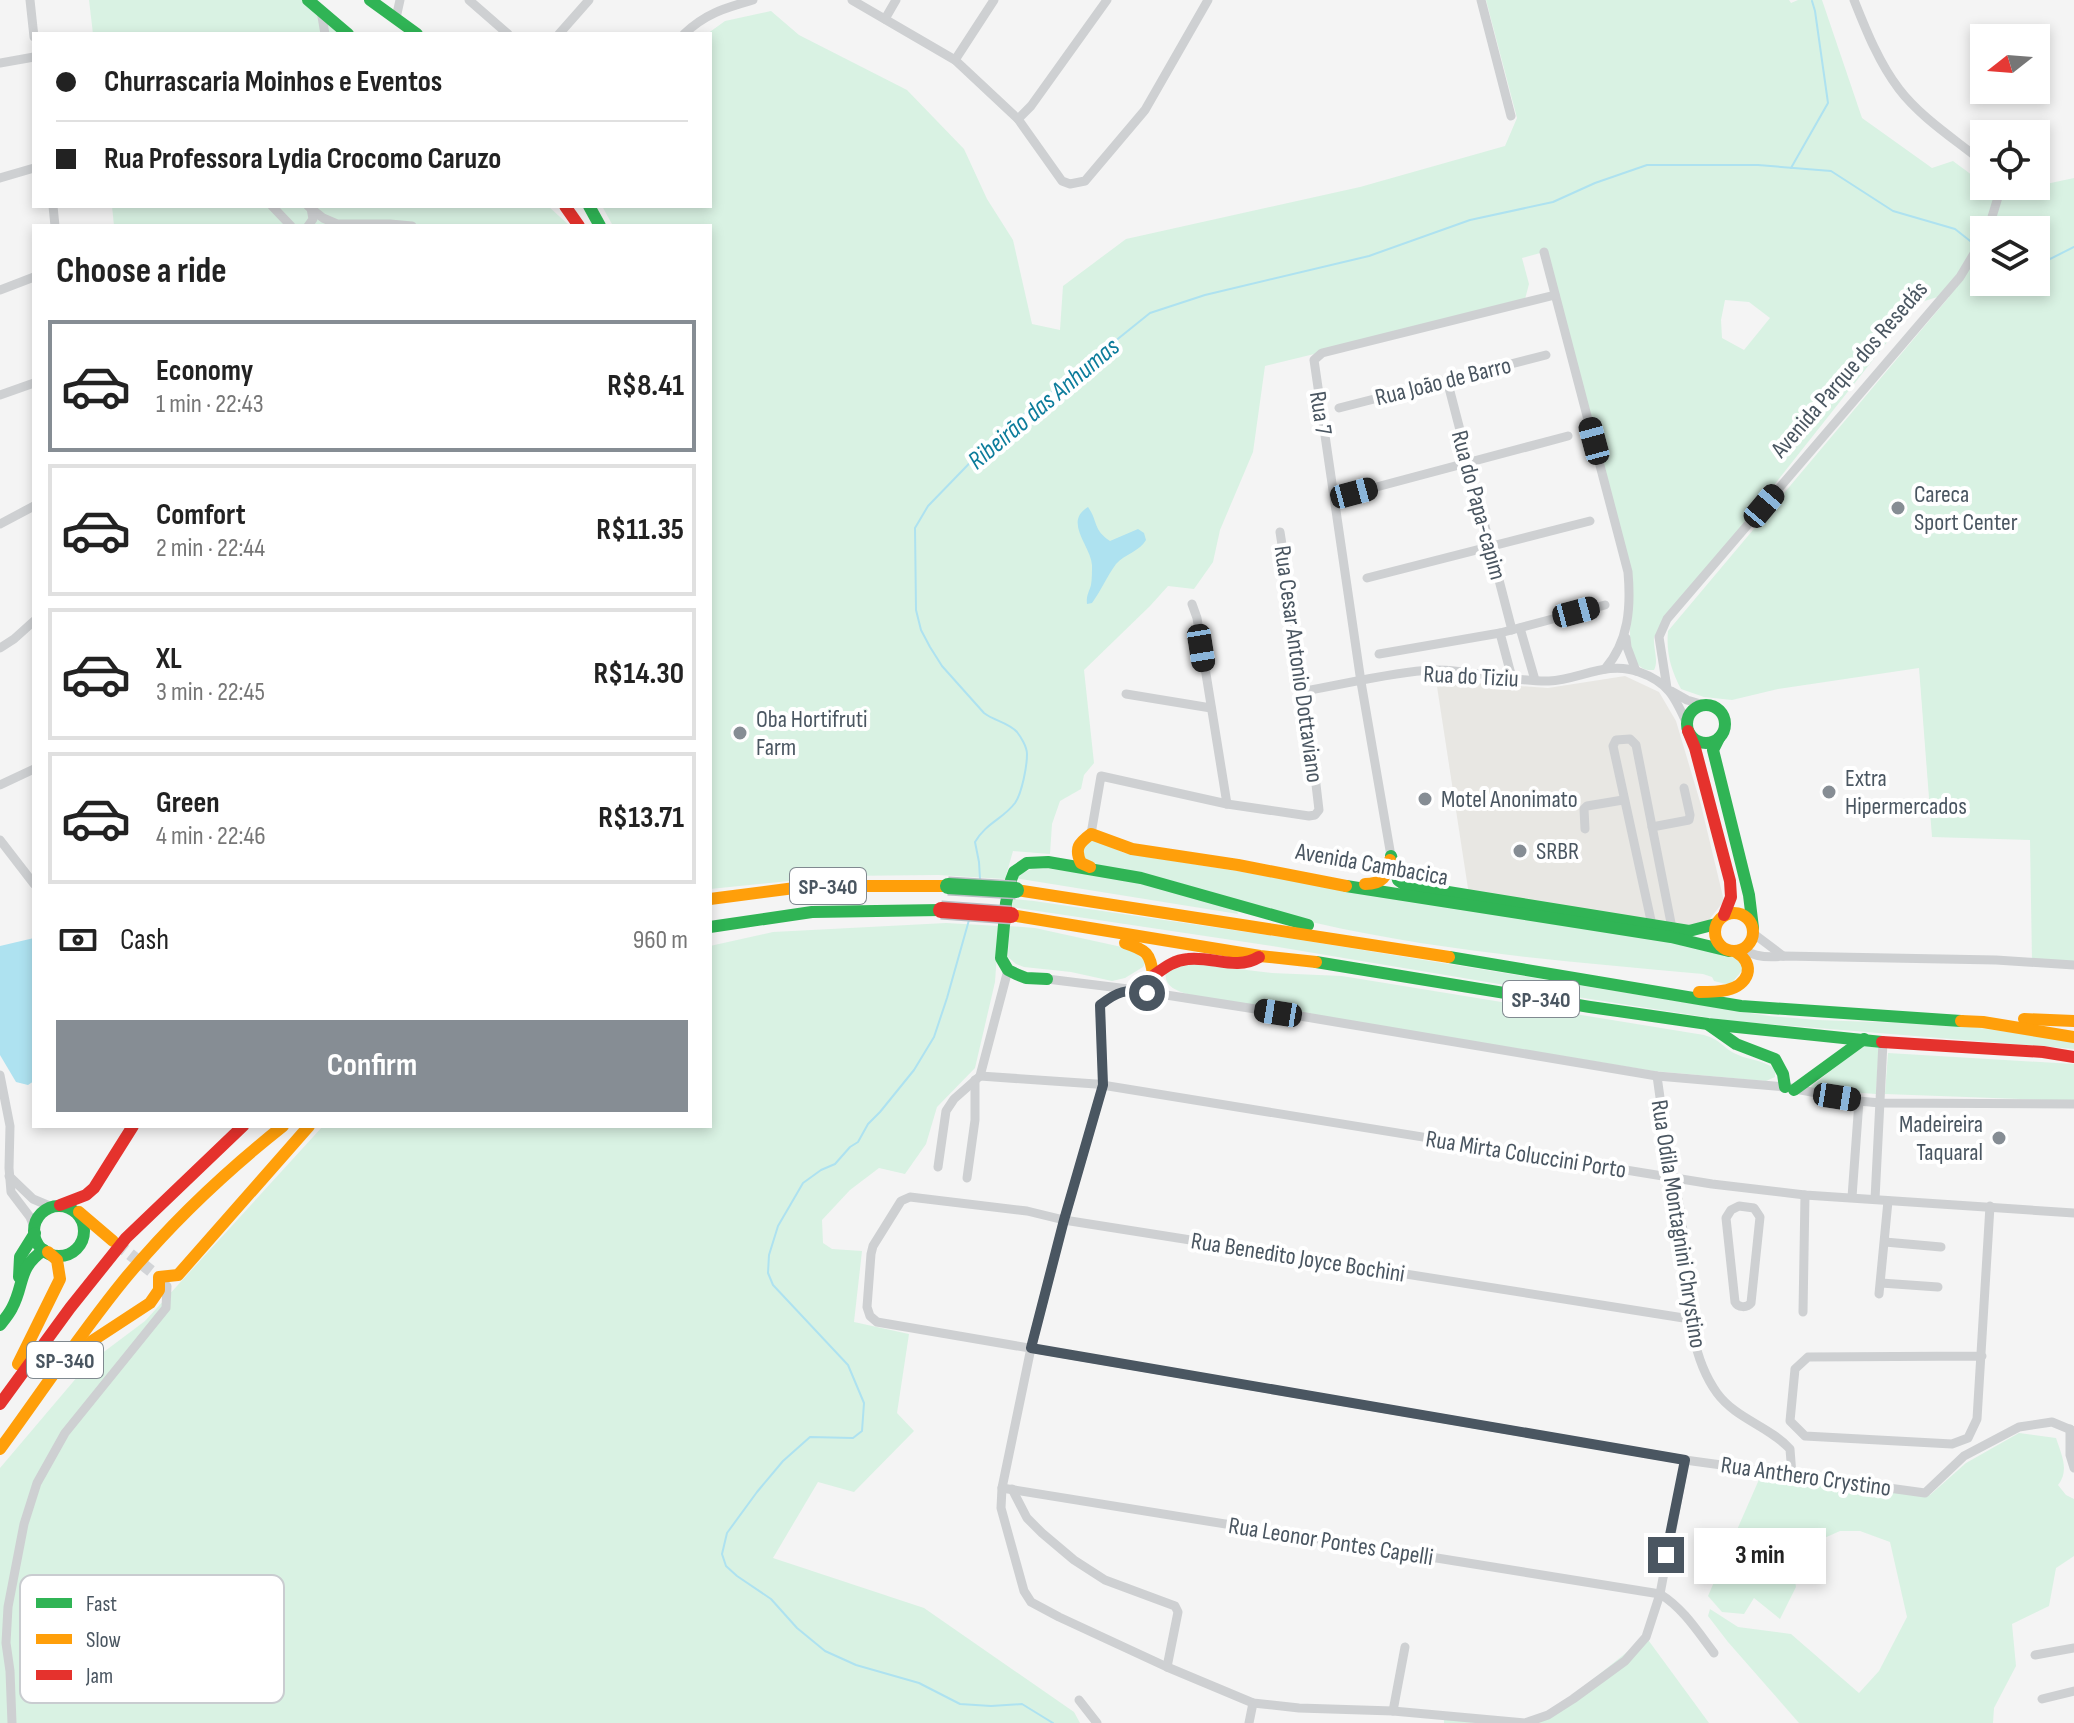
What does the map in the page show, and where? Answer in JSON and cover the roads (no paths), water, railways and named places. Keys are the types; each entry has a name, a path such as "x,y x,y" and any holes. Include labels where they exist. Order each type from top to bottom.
{"main road":[{"path":"308,0 346,32"},
{"path":"370,0 414,32"},
{"path":"1538,972 1698,992 1732,989 1745,979 1749,971 1746,959 1718,943 1715,937 1731,897 1730,881 1687,728 1692,711 1704,705 1717,709 1723,716 1724,728 1713,750 1749,895 1754,931 1752,941 1735,951"},
{"path":"1687,728 1692,738 1705,743 1719,738"},
{"path":"1091,834 1083,838 1077,847 1081,863 1087,867 1161,883 1263,914 1418,952"},
{"name":"Avenida Cambacica","path":"1091,834 1132,849 1671,937 1735,951"},
{"path":"1336,882 1380,882 1389,871 1391,856"},
{"name":"Avenida Cambacica","path":"1391,856 1401,884 1689,931 1720,920"},
{"path":"1047,979 1026,978 1008,970 1003,964 1000,950 1011,880 1019,867 1027,863 1048,862 1125,874"},
{"name":"SP-340","path":"712,899 810,886 948,886 1016,890 1741,1006 1983,1022 2074,1037"},
{"name":"SP-340","path":"712,927 812,912 941,910 1011,915 1708,1024 2074,1057"},
{"path":"1720,920 1730,912 1742,914 1751,922 1754,931"},
{"path":"1117,933 1123,942 1144,948 1149,953 1152,960 1150,984"},
{"path":"1150,984 1173,962 1187,958 1239,965 1260,956"},
{"path":"1931,1019 2074,1021"},
{"path":"1708,1024 1738,1045 1770,1055 1778,1062 1790,1089 1864,1039"},
{"path":"19,1292 20,1257 41,1214 86,1195 94,1188 132,1128"},
{"name":"SP-340","path":"0,1404 126,1238 241,1128"},
{"name":"SP-340","path":"0,1449 147,1253 212,1185 281,1128"},
{"path":"21,1421 92,1341 150,1303 159,1290 155,1274 178,1275 307,1128"},
{"path":"0,1325 13,1307 25,1269 32,1258 46,1251 62,1255 69,1253 92,1238 112,1240 88,1218 54,1206"},
{"path":"74,1211 83,1223 80,1244"},
{"path":"0,1393 60,1279 57,1260 37,1241 34,1230"}],"street":[{"path":"30,0 33,32"},
{"path":"396,18 400,0"},
{"path":"469,0 506,32"},
{"path":"561,32 589,0"},
{"path":"686,32 718,9 753,0"},
{"path":"852,0 955,60 1018,119 1062,181 1070,184 1085,181 1145,110 1208,0"},
{"path":"885,19 896,0"},
{"path":"955,60 994,0"},
{"path":"1018,119 1031,106 1107,0"},
{"path":"1481,0 1511,116"},
{"path":"1854,0 1868,36 1897,88 1970,152"},
{"path":"321,11 325,32"},
{"path":"0,63 32,57"},
{"path":"0,178 32,169"},
{"path":"274,208 289,224"},
{"path":"310,208 332,224"},
{"path":"1544,252 1628,572 1630,591 1625,634 1619,650 1605,669"},
{"name":"Avenida Parque dos Resedás","path":"1669,690 1659,637 1667,619 1960,277 1970,260"},
{"path":"0,290 32,278"},
{"name":"Rua 7","path":"1391,856 1361,682 1314,360 1322,353 1555,295"},
{"name":"Rua João de Barro","path":"1339,408 1546,355"},
{"name":"Rua do Papa-capim","path":"1447,380 1490,547 1535,680"},
{"path":"0,395 32,384"},
{"path":"1354,493 1568,436"},
{"path":"0,524 32,507"},
{"path":"1367,578 1590,521"},
{"name":"Rua Cesar Antonio Dottaviano","path":"1091,834 1101,776 1227,804 1309,816 1319,810 1305,691 1280,532"},
{"path":"1192,604 1197,618 1227,804"},
{"path":"1379,654 1500,633 1605,605"},
{"path":"0,648 32,623"},
{"path":"1500,633 1512,678"},
{"path":"1625,634 1636,671"},
{"name":"Rua do Tiziu","path":"1305,691 1434,670 1551,681 1622,668 1653,678 1687,700 1704,705"},
{"path":"1669,690 1687,728"},
{"path":"1126,694 1211,708"},
{"path":"1652,925 1623,800 1613,746 1616,740 1630,739 1636,745 1672,928"},
{"path":"0,785 32,770"},
{"path":"1652,827 1690,818 1684,788"},
{"path":"1585,829 1584,809 1587,806 1623,800"},
{"path":"0,840 32,881"},
{"path":"1754,931 1783,956"},
{"path":"1735,951 1764,957 1996,960 2074,965"},
{"path":"967,1178 978,1078 1008,970"},
{"path":"1047,979 1128,989"},
{"path":"1100,1005 1128,989 1150,984 1306,1017 1657,1076 1790,1089 1880,1103 2074,1104"},
{"path":"1091,986 1100,1005 1103,1085 1031,1348 1001,1508 1024,1591 1031,1602 1167,1667 1253,1703 1525,1723 1548,1715 1573,1699 1625,1661 1646,1637 1660,1594 1685,1460"},
{"path":"1875,1199 1883,1042"},
{"path":"0,1075 10,1126 11,1192 30,1217 34,1230"},
{"name":"Rua Odila Montagnini Chrystino","path":"1657,1076 1677,1193 1690,1319 1701,1363 1718,1395 1732,1410 1786,1445 1791,1455 1792,1475"},
{"path":"938,1167 946,1111 954,1099 978,1078"},
{"name":"Rua Mirta Coluccini Porto","path":"978,1078 1103,1085 1673,1178 1805,1195 2074,1213"},
{"path":"1852,1197 1859,1101"},
{"path":"9,1176 33,1199 54,1206"},
{"path":"1739,1206 1741,1187"},
{"path":"1803,1312 1805,1195"},
{"name":"Rua Benedito Joyce Bochini","path":"877,1322 870,1316 867,1307 871,1254 905,1198 1027,1211 1064,1220 1690,1319"},
{"path":"24,1208 33,1199"},
{"path":"1888,1201 1880,1288 1938,1287"},
{"path":"1739,1206 1754,1208 1760,1217 1751,1303 1745,1307 1735,1302 1726,1218 1731,1210 1739,1206"},
{"path":"1982,1356 1808,1357 1795,1369 1790,1421 1805,1436 1952,1444 1968,1438 1977,1419 1982,1356 1990,1206"},
{"path":"1885,1242 1941,1247"},
{"path":"12,1723 6,1643 8,1607 24,1524 37,1483 65,1433 166,1308 167,1286 155,1274"},
{"path":"1733,1279 1753,1281"},
{"name":"Rua Anthero Crystino","path":"877,1322 1685,1460 1925,1493 1964,1456 2019,1427 2052,1422 2072,1430"},
{"path":"2072,1430 2070,1455 2074,1468"},
{"path":"1007,1488 1027,1518 1074,1560 1105,1580 1175,1606 1178,1612 1167,1667"},
{"name":"Rua Leonor Pontes Capelli","path":"1007,1488 1660,1594"},
{"path":"1660,1594 1672,1602 1714,1653"},
{"path":"1393,1711 1405,1647"},
{"path":"2035,1655 2074,1648"},
{"path":"2042,1699 2074,1691"},
{"path":"1079,1700 1097,1723"},
{"path":"1249,1723 1253,1703"}],"water":[{"path":"1088,507 1098,529 1110,541 1138,529 1144,533 1146,540 1116,564 1092,603 1087,604 1092,565 1078,520"},
{"path":"32,938 32,1082 28,1085 16,1082 0,1055 0,946"}],"waterway":[{"path":"1791,168 1828,103 1812,1"},
{"name":"Ribeirão das Anhumas","path":"980,879 975,842 1015,803 1024,779 1027,751 1017,732 984,713 942,666 921,630 916,610 915,528 928,506 991,441 1150,313 1205,295 1369,256 1470,220 1553,202 1647,165 1758,165 1831,171 1893,211 1955,229 1970,241"},
{"name":"Ribeirão das Anhumas","path":"2050,259 2074,247"},
{"name":"Ribeirão das Anhumas","path":"969,920 934,1037 914,1070 868,1124 858,1142 835,1164 803,1183 778,1226 769,1255 768,1273 773,1285 848,1365 864,1403 862,1431 853,1438 810,1437 783,1461 757,1492 727,1533 722,1554 726,1566 771,1599 797,1628 825,1651 856,1665 919,1683 960,1704 1022,1704 1053,1723"}],"tunnel":[{"path":"116,1243 151,1271"}],"place":[{"name":"Careca Sport Center","path":"1898,508"},
{"name":"Oba Hortifruti Farm","path":"740,733"},
{"name":"Extra Hipermercados","path":"1829,792"},
{"name":"Motel Anonimato","path":"1425,799"},
{"name":"SRBR","path":"1520,851"},
{"name":"Madeireira Taquaral","path":"1999,1138"}]}
